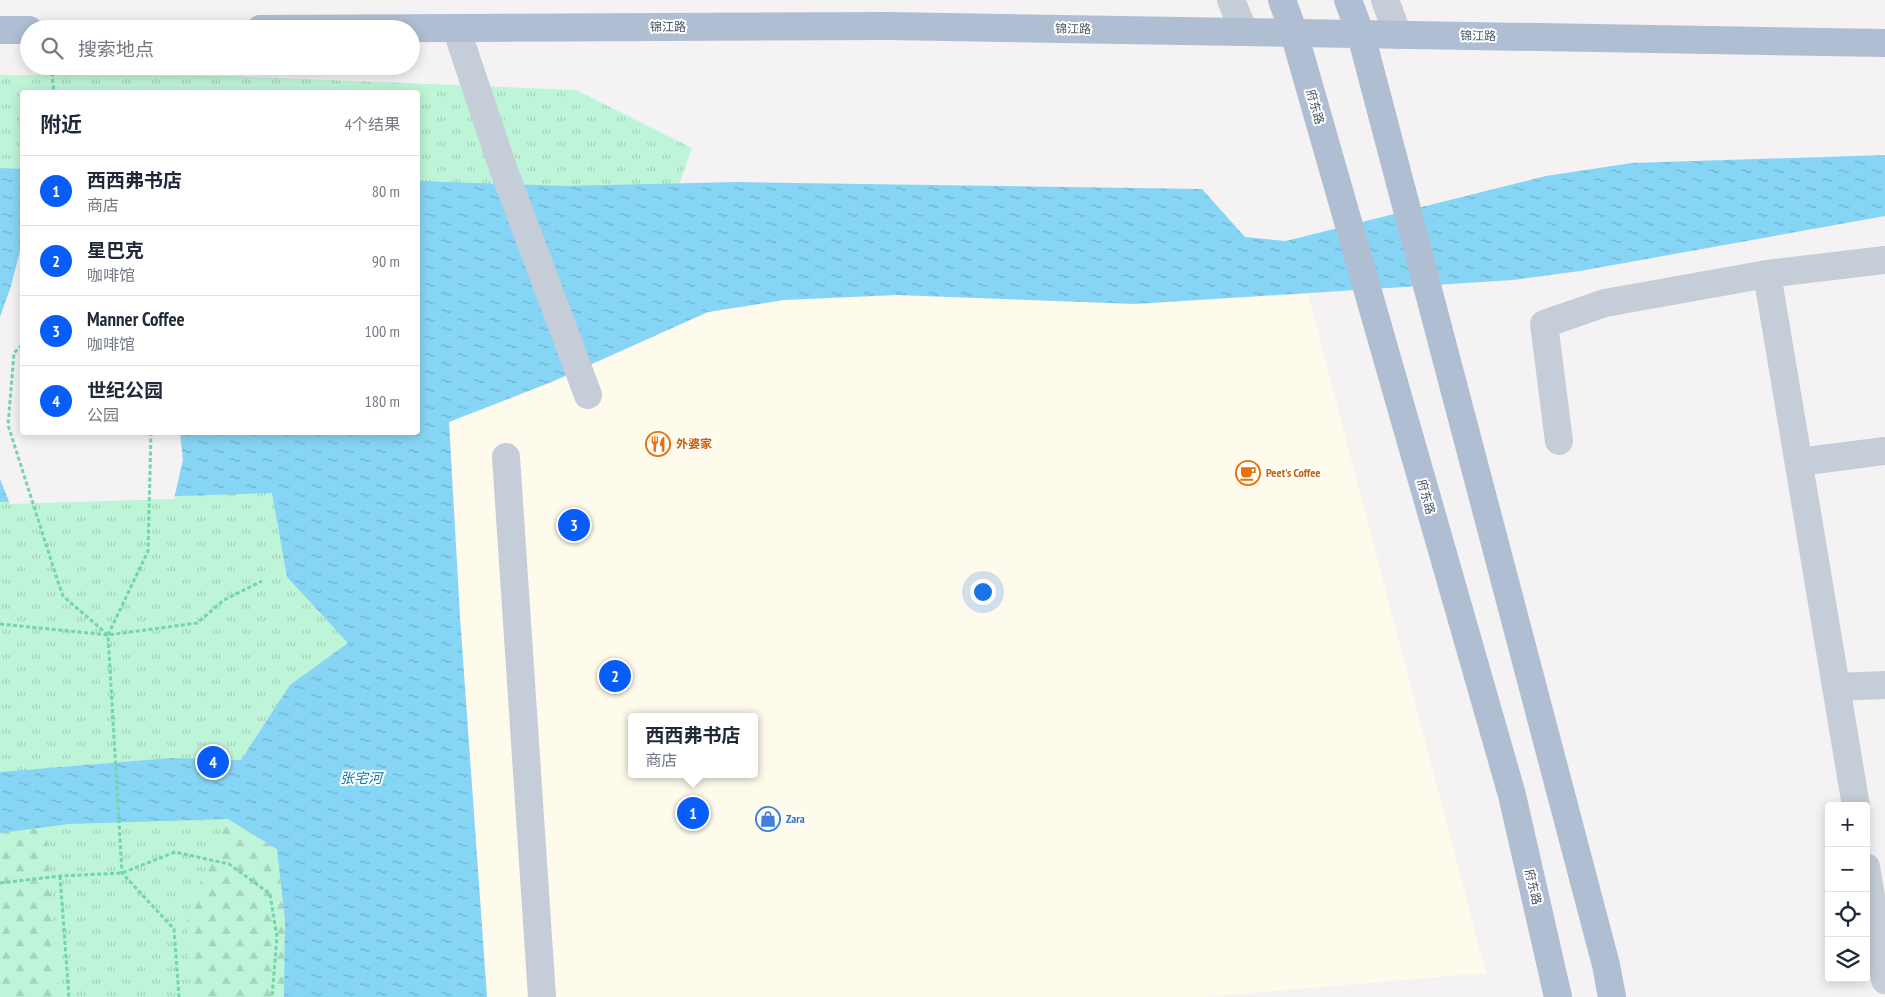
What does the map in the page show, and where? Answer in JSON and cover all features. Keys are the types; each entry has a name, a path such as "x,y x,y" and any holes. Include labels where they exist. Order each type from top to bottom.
{"main road":[{"name":"府东路","path":"1282,0 1294,33 1512,795 1558,997"},
{"path":"1348,0 1361,35 1596,927 1612,997"},
{"name":"锦江路","path":"420,28 888,26 1885,43"},
{"path":"0,30 20,30"}],"street":[{"path":"1232,0 1244,32"},
{"path":"1386,0 1398,35"},
{"path":"456,28 503,168 588,395"},
{"path":"1559,441 1544,324 1605,302 1767,274 1885,260"},
{"path":"1767,274 1855,802"},
{"path":"1799,462 1885,451"},
{"path":"506,457 542,997"},
{"path":"1836,687 1885,684"},
{"path":"1870,861 1885,861"},
{"path":"1870,891 1885,980"}],"path":[{"path":"52,75 54,90"},
{"path":"20,347 14,353 8,425 63,596 108,635"},
{"path":"151,435 148,551 108,635 122,873 174,929 179,997"},
{"path":"0,624 108,635 197,623 224,600 262,581"},
{"path":"0,883 60,876 122,873 174,852 229,864 270,894 277,937 272,997"},
{"path":"60,876 69,997"}],"shaded area":[{"path":"1308,294 1486,973 1205,997 487,997 460,617 449,422 554,381 708,312 784,300 897,295 1135,304"}],"green space":[{"path":"0,75 226,76 576,90 692,148 640,296 447,401 444,997 0,997"},
{"path":"228,819 277,849 285,920 284,997 192,997 187,921 203,875"},
{"path":"46,827 59,997 0,997 0,833"}],"water":[{"name":"张宅河","path":"1885,155 1885,216 1580,271 1513,280 1135,304 897,295 784,300 708,312 554,381 449,422 460,617 487,997 284,997 285,920 277,849 228,819 69,824 0,833 0,772 171,758 241,760 290,685 348,643 287,577 272,493 0,502 0,168 20,169 20,435 420,435 420,181 564,186 737,182 1202,189 1245,237 1286,241 1546,176 1632,163"}],"pier":[{"path":"20,251 20,435 180,435 183,460 174,499 10,504 0,479 0,317 11,286"}],"place":[{"name":"外婆家","path":"658,444"},
{"name":"Peet's Coffee","path":"1248,473"},
{"name":"Manner Coffee","path":"574,525"},
{"name":"星巴克","path":"615,676"},
{"name":"世纪公园","path":"213,762"},
{"name":"西西弗书店","path":"693,813"},
{"name":"Zara","path":"768,819"}]}
